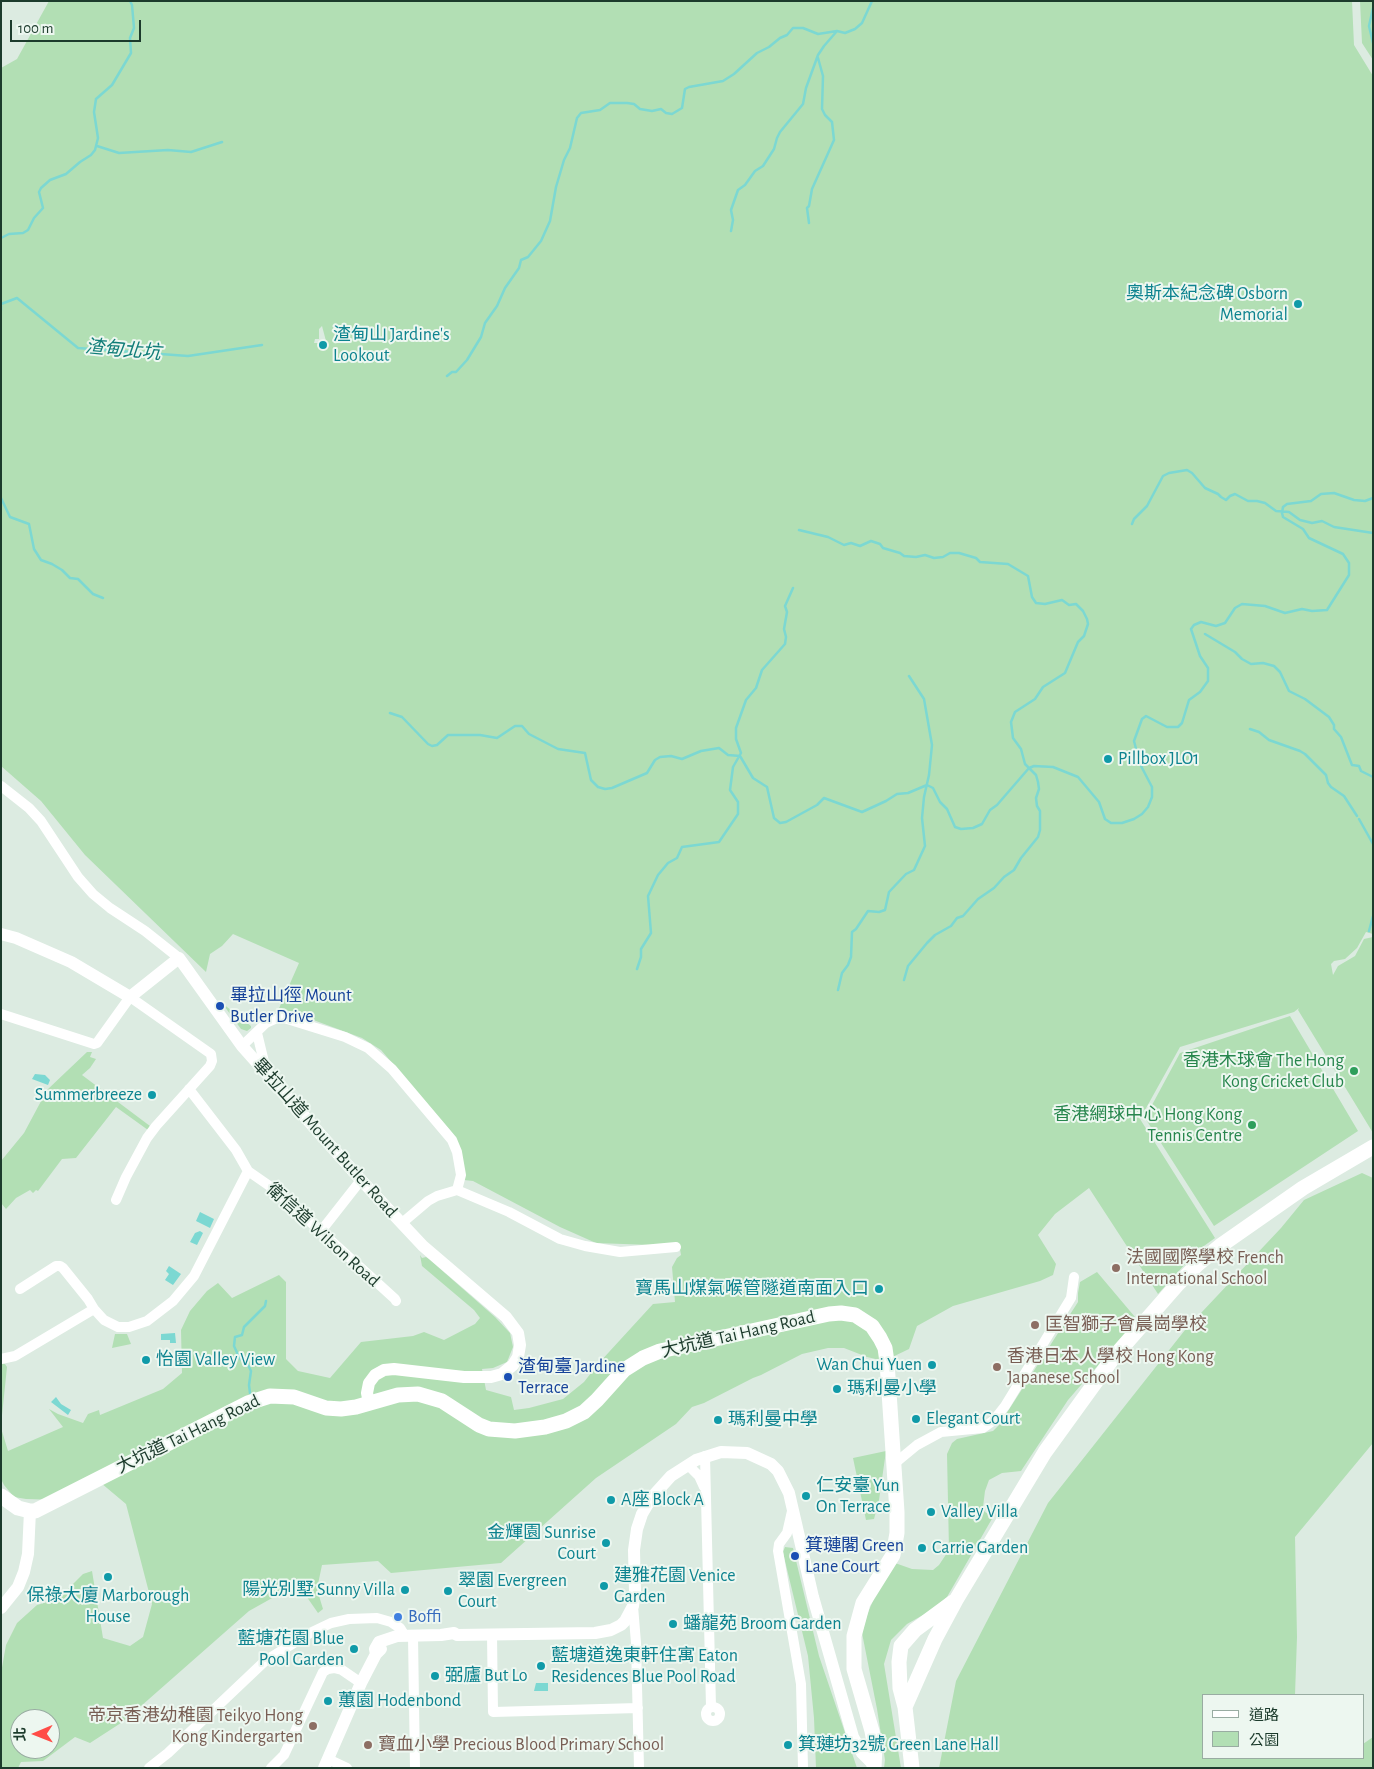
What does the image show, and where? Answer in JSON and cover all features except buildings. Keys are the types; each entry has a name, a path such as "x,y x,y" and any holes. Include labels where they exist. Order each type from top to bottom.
{"main road":[{"path":"905,1707 935,1640 956,1600 1045,1452 1113,1358 1177,1285 1220,1246 1330,1172 1373,1148"},
{"name":"大坑道 Tai Hang Road","path":"30,1511 35,1511 56,1501 106,1474 248,1403 262,1398 278,1395 294,1397 318,1406 333,1409 349,1408 398,1395 418,1394 442,1401 478,1425 489,1429 515,1431 566,1421 584,1412 624,1370 651,1354 670,1348 829,1314 846,1313 859,1317 872,1326 885,1348 894,1464 897,1518 894,1549 888,1565 871,1588 863,1603 856,1625 853,1648 856,1680 875,1747 874,1767"},
{"path":"1,1496 10,1503 30,1511"},
{"path":"912,1768 905,1707 900,1688 899,1662 901,1646 915,1630 956,1600"},
{"path":"915,1630 930,1631 935,1640"}],"street":[{"name":"畢拉山道 Mount Butler Road","path":"1,786 29,808 41,821 78,877 93,894 179,958 242,1046 361,1180 423,1246 513,1324 518,1333 520,1352 510,1369 502,1374 458,1377 394,1369 384,1370 369,1383 367,1393 369,1403"},
{"path":"1,934 16,938 71,962 130,997 211,1054 212,1061 210,1066 147,1138 116,1200"},
{"path":"1,1014 94,1044 97,1043 130,997 179,958"},
{"path":"242,1046 262,1026 271,1020 280,1018 290,1019 353,1040 375,1053 392,1069 452,1140 458,1152 461,1175 457,1190"},
{"path":"257,1033 264,1062 270,1077"},
{"path":"20,1289 56,1266 60,1266 104,1320 118,1326 129,1327 147,1321 169,1305 186,1287 198,1270 248,1171 236,1150 190,1089"},
{"name":"衛信道 Wilson Road","path":"248,1171 271,1187 396,1301"},
{"path":"321,1231 361,1180"},
{"path":"402,1223 428,1201 457,1190 508,1212 560,1239 585,1246 620,1252 676,1248"},
{"path":"894,1464 917,1445 941,1432 983,1428 994,1420 1005,1406 1071,1298 1074,1277"},
{"path":"1,1359 10,1358 22,1352 94,1309"},
{"path":"347,1768 326,1764 361,1683 376,1654 375,1649 378,1642 397,1636 454,1633 457,1635 472,1631 492,1634 611,1630 625,1621 632,1606 635,1592 634,1550 637,1529 642,1514 657,1490 671,1476 704,1456 721,1452 742,1451 764,1460 778,1471 786,1484 822,1628 853,1737 862,1753 874,1767"},
{"path":"704,1456 711,1707"},
{"path":"688,1465 699,1476 706,1492"},
{"path":"792,1505 787,1532 779,1544 779,1554 800,1676 803,1768"},
{"path":"1,1608 13,1594 21,1580 26,1565 30,1511"},
{"path":"779,1554 782,1544 800,1539"},
{"path":"632,1606 636,1636 639,1768"},
{"path":"149,1768 168,1753 265,1661 310,1633 331,1623 349,1619 377,1618 391,1622 409,1636 415,1768"},
{"path":"625,1621 636,1636"},
{"path":"492,1634 493,1712 638,1708"},
{"path":"271,1768 284,1755 323,1672 334,1668 342,1670 361,1683"}],"green space":[{"path":"49,1 1352,1 1354,45 1373,76 1373,934 1366,932 1357,948 1345,959 1334,961 1331,964 1333,975 1338,966 1355,956 1364,939 1373,937 1373,1133 1298,1010 1299,1008 1294,1012 1180,1047 1140,1119 1215,1238 1197,1251 1158,1294 1089,1188 1055,1214 1038,1235 1056,1264 1053,1275 1040,1281 953,1306 917,1326 909,1349 884,1361 844,1348 828,1348 802,1354 704,1403 692,1407 676,1424 596,1478 501,1563 391,1573 378,1561 322,1565 318,1584 290,1588 249,1611 124,1721 90,1743 75,1737 60,1748 60,1709 10,1709 10,1759 46,1759 43,1761 21,1762 18,1768 1,1768 1,1673 6,1645 17,1623 37,1605 58,1599 83,1574 92,1571 103,1638 130,1646 143,1637 152,1604 126,1504 101,1483 58,1500 14,1497 1,1479 1,1428 8,1451 63,1427 49,1409 83,1423 88,1414 99,1410 100,1415 163,1389 182,1373 181,1330 190,1311 207,1291 218,1283 232,1298 279,1275 286,1282 286,1359 298,1371 330,1378 361,1342 413,1336 424,1332 444,1340 475,1324 480,1318 474,1310 422,1266 420,1255 422,1258 426,1257 429,1259 495,1317 510,1333 513,1347 507,1362 493,1368 482,1369 486,1390 511,1397 514,1410 529,1408 563,1399 584,1382 653,1304 675,1302 672,1267 681,1255 679,1243 651,1245 596,1243 560,1227 473,1181 464,1180 453,1134 381,1050 362,1038 308,1018 277,1013 299,963 233,934 222,946 210,954 206,972 85,855 41,801 1,766 1,68 17,59","holes":["322,326 326,341 314,343 315,339 319,339 319,329"]},
{"path":"1360,1 1373,1 1373,60 1362,43"},
{"path":"222,1003 251,1026 251,1028 247,1031 241,1029"},
{"name":"香港網球中心 Hong Kong Tennis Centre","path":"1290,1016 1358,1131 1214,1226 1145,1118 1180,1053"},
{"path":"87,1052 92,1052 90,1057 96,1059 82,1075 150,1126 148,1130 116,1107 76,1158 62,1159 38,1191 36,1190 33,1193 30,1190 16,1198 6,1209 1,1203 1,1161 24,1133 47,1090"},
{"path":"1362,1173 1373,1178 1373,1443 1295,1537 1297,1637 1295,1694 1202,1694 1202,1759 1364,1759 1364,1743 1373,1737 1373,1768 939,1768 956,1681 1048,1503 1185,1330 1281,1228 1304,1200"},
{"path":"1097,1272 1135,1317 1127,1332 1068,1400 1021,1471 1002,1473 989,1480 985,1491 983,1507 985,1512 993,1517 947,1597 932,1610 907,1624 891,1640 884,1664 901,1768 884,1768 885,1760 877,1709 862,1633 867,1615 882,1579 895,1563 912,1569 933,1570 939,1565 949,1550 947,1454 952,1443 957,1439 993,1431 999,1425 1078,1302 1080,1282"},
{"path":"115,1334 127,1334 131,1344 112,1348"},
{"path":"1,1363 7,1367 1,1425"},
{"path":"886,1451 879,1500 874,1519 866,1520 853,1458"},
{"path":"785,1547 793,1548 819,1656 857,1768 816,1768 814,1718 808,1656 783,1552"},
{"path":"316,1586 323,1609 318,1613 302,1590"}],"water":[{"path":"35,1074 45,1075 50,1080 48,1085 32,1079"},
{"path":"200,1212 214,1219 210,1228 196,1221"},
{"path":"200,1231 203,1233 197,1245 190,1242 195,1233"},
{"path":"169,1266 181,1274 173,1285 165,1280 169,1274 166,1271"},
{"path":"175,1333 176,1343 170,1343 170,1340 161,1340 161,1334"},
{"path":"56,1397 61,1404 71,1410 68,1415 51,1402"},
{"path":"536,1683 548,1683 548,1691 534,1691"}],"waterway":[{"path":"1,238 9,234 23,233 28,230 34,218 43,208 39,192 41,188 50,180 66,174 95,150 98,138 94,112 96,99 112,85 131,53 130,38 134,28 130,1"},
{"path":"731,231 733,220 731,210 738,190 745,185 755,171 763,166 774,149 780,132 803,104 806,88 818,55 837,31 845,33 855,29 862,23 872,1"},
{"path":"1373,8 1369,26 1373,43"},
{"path":"447,376 452,372 456,372 467,360 481,337 485,323 519,268 521,260 528,257 541,241 550,221 556,187 564,160 570,148 577,118 581,113 600,110 610,103 627,103 634,104 640,109 652,111 661,109 666,113 672,114 682,108 685,89 723,81 734,74 757,53 787,35 793,28 803,28 818,34 837,31"},
{"path":"809,223 807,208 812,189 834,140 832,122 822,109 823,76 818,58"},
{"path":"97,146 119,153 168,150 191,152 222,142"},
{"name":"渣甸北坑","path":"1,304 17,298 78,348 188,356 262,345"},
{"path":"1132,524 1134,519 1147,506 1163,476 1187,470 1205,488 1226,500 1235,494 1248,501 1265,503 1276,511 1289,512 1300,520 1312,523 1322,521 1334,527 1373,533"},
{"path":"390,713 402,717 432,746 437,745 448,735 480,735 497,738 515,726 522,726 529,734 558,749 585,753 591,780 598,787 605,789 612,788 647,773 655,760 660,757 671,756 682,759 701,751 719,748 728,755 740,756 753,778 767,787 774,818 780,823 786,822 817,805 824,798 862,812 897,794 908,793 927,785 933,788 940,802 947,809 955,827 961,829 973,828 982,824 990,810 997,805 1029,768 1034,766 1053,767 1078,777 1099,802 1105,819 1111,823 1122,823 1142,814 1148,807 1152,797 1152,787 1140,764 1134,741 1142,719 1146,716 1167,727 1178,727 1182,723 1189,700 1200,692 1208,681 1208,668 1200,656 1191,629 1194,625 1201,622 1216,626 1225,623 1235,608 1242,604 1265,606 1285,613 1302,609 1312,611 1327,610 1349,575 1349,563 1343,554 1309,538 1303,529 1283,517 1283,507 1287,504 1311,501 1321,494 1334,493 1354,500 1365,501 1373,498"},
{"path":"1,498 10,517 29,524 34,549 41,560 62,570 70,578 78,579 93,594 103,598"},
{"path":"799,530 828,537 844,545 851,543 860,546 871,541 904,556 916,557 925,555 934,558 943,557 950,553 959,553 976,558 980,562 1008,564 1028,576 1032,597 1036,603 1045,604 1062,600 1069,605 1076,604 1083,611 1087,619 1088,624 1084,636 1078,642 1065,673 1043,687 1035,699 1015,712 1011,722 1013,738 1021,749 1025,764 1036,775 1038,782 1039,789 1036,798 1040,811 1038,837 1014,870 978,899 963,916 957,918 951,926 935,935 927,943 908,966 904,980"},
{"path":"637,969 641,957 641,949 651,933 648,896 658,875 668,863 677,858 682,847 719,842 738,814 738,802 730,790 733,767 741,753 736,739 736,728 746,700 756,688 762,670 785,644 784,629 787,612 785,606 793,588"},
{"path":"1205,634 1251,664 1263,663 1274,666 1280,672 1289,691 1305,699 1329,717 1334,725 1334,729 1341,737 1352,765 1359,766 1361,771 1373,777"},
{"path":"838,990 842,973 851,957 852,932 868,911 879,912 885,910 889,892 906,874 914,870 925,846 922,818 932,745 924,699 909,676"},
{"path":"1250,729 1259,732 1269,740 1305,754 1326,775 1331,787 1344,796 1357,816"},
{"path":"1359,819 1373,844"},
{"path":"1369,931 1373,916"},
{"path":"250,1393 251,1371 247,1363 240,1359 234,1346 235,1337 242,1335 244,1327 265,1306 266,1301"}],"place":[{"name":"奧斯本紀念碑 Osborn Memorial","path":"1298,304"},
{"name":"渣甸山 Jardine's Lookout","path":"323,345"},
{"name":"Pillbox JLO1","path":"1108,759"},
{"name":"畢拉山徑 Mount Butler Drive","path":"220,1006"},
{"name":"香港木球會 The Hong Kong Cricket Club","path":"1354,1071"},
{"name":"Summerbreeze","path":"152,1095"},
{"name":"香港網球中心 Hong Kong Tennis Centre","path":"1252,1125"},
{"name":"法國國際學校 French International School","path":"1116,1268"},
{"name":"寶馬山煤氣喉管隧道南面入口","path":"879,1289"},
{"name":"匡智獅子會晨崗學校","path":"1035,1325"},
{"name":"怡園 Valley View","path":"146,1360"},
{"name":"Wan Chui Yuen","path":"932,1365"},
{"name":"香港日本人學校 Hong Kong Japanese School","path":"997,1367"},
{"name":"渣甸臺 Jardine Terrace","path":"508,1377"},
{"name":"瑪利曼小學","path":"837,1389"},
{"name":"Elegant Court","path":"916,1419"},
{"name":"瑪利曼中學","path":"718,1420"},
{"name":"仁安臺 Yun On Terrace","path":"806,1496"},
{"name":"A座 Block A","path":"611,1500"},
{"name":"Valley Villa","path":"931,1512"},
{"name":"金輝園 Sunrise Court","path":"606,1543"},
{"name":"Carrie Garden","path":"922,1548"},
{"name":"箕璉閣 Green Lane Court","path":"795,1556"},
{"name":"保祿大廈 Marborough House","path":"108,1577"},
{"name":"建雅花園 Venice Garden","path":"604,1586"},
{"name":"陽光別墅 Sunny Villa","path":"405,1590"},
{"name":"翠園 Evergreen Court","path":"448,1591"},
{"name":"Boffi","path":"398,1617"},
{"name":"蟠龍苑 Broom Garden","path":"673,1624"},
{"name":"藍塘花園 Blue Pool Garden","path":"354,1649"},
{"name":"藍塘道逸東軒住寓 Eaton Residences Blue Pool Road","path":"541,1666"},
{"name":"弼廬 But Lo","path":"435,1676"},
{"name":"蕙園 Hodenbond","path":"328,1701"},
{"name":"帝京香港幼稚園 Teikyo Hong Kong Kindergarten","path":"313,1726"},
{"name":"寶血小學 Precious Blood Primary School","path":"368,1745"},
{"name":"箕璉坊32號 Green Lane Hall","path":"788,1745"}]}
